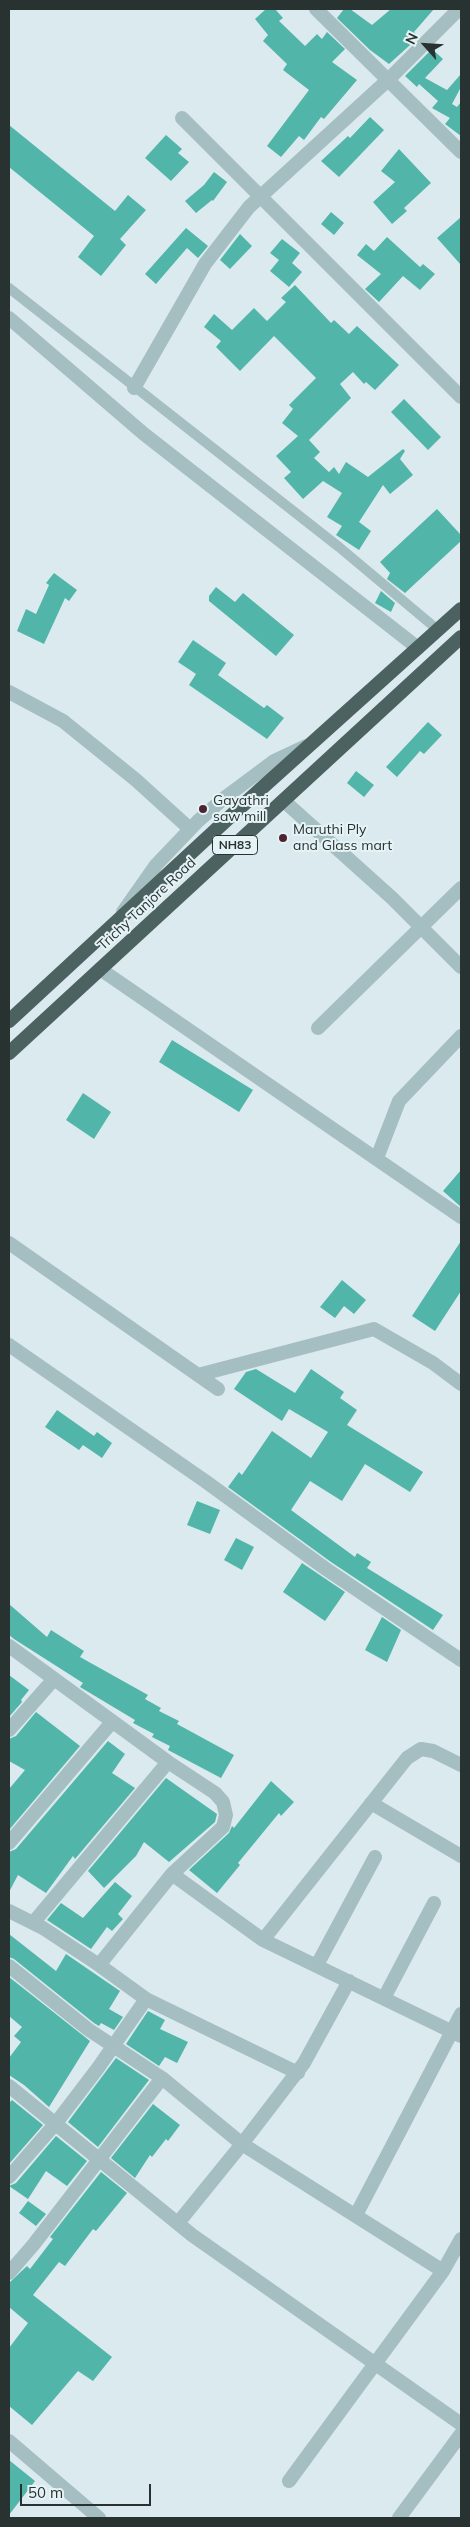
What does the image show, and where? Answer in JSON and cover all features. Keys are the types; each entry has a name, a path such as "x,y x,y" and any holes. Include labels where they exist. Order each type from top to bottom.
{"highway":[{"name":"Trichy Tanjore Road","path":"9,1021 461,609"},
{"name":"Trichy Tanjore Road","path":"9,1053 461,637"}],"street":[{"path":"316,9 461,152"},
{"path":"134,388 205,264 249,207 389,79 459,9"},
{"path":"182,118 461,397"},
{"path":"9,318 144,434 418,648"},
{"path":"9,692 63,721 136,780 190,829"},
{"path":"119,919 156,865 190,829 274,761 311,744"},
{"path":"284,801 422,928 461,967"},
{"path":"318,1028 461,888"},
{"path":"100,969 461,1216"},
{"path":"377,1158 399,1101 461,1036"},
{"path":"9,1243 218,1389"},
{"path":"198,1375 374,1329 433,1363 461,1384"},
{"path":"9,1344 205,1481 326,1569 461,1660"},
{"path":"9,1646 168,1762 215,1793 223,1802 226,1815 223,1827 172,1874 99,1965"},
{"path":"9,1730 54,1679"},
{"path":"9,1843 112,1722"},
{"path":"263,1940 407,1758 421,1749 433,1751 461,1765"},
{"path":"33,1923 168,1762"},
{"path":"371,1803 461,1856"},
{"path":"317,1965 375,1857"},
{"path":"172,1874 263,1940 457,2034"},
{"path":"384,1998 434,1903"},
{"path":"9,1911 33,1923 99,1965 146,1999 298,2073"},
{"path":"9,1966 88,2030 162,2078 242,2144 443,2270"},
{"path":"178,2223 298,2073 349,1981"},
{"path":"9,2177 56,2124 146,1999"},
{"path":"356,2216 457,2034 461,2014"},
{"path":"9,2273 34,2244 162,2078"},
{"path":"9,2086 178,2223 461,2424"},
{"path":"289,2480 443,2270 461,2239"},
{"path":"399,2518 461,2434"},
{"path":"9,2441 99,2518"}],"lane":[{"path":"9,288 339,547 438,630"}],"building":[{"path":"266,9 275,9 283,18 279,21 305,46 317,34 322,39 327,32 345,49 332,62 357,80 324,119 321,117 304,140 299,136 281,157 267,146 309,90 283,70 287,64 263,41 268,35 255,19"},
{"path":"344,9 350,9 372,25 391,9 434,9 414,32 419,37 389,64 370,50 337,18"},
{"path":"432,49 443,59 425,78 447,90 461,74 461,87 452,104 457,107 461,102 461,136 445,124 450,118 432,108 438,101 419,84 417,87 405,76"},
{"path":"370,117 384,130 339,177 321,161 348,136 350,138"},
{"path":"9,125 115,211 128,195 146,210 120,239 126,245 101,276 78,257 94,236 9,167"},
{"path":"166,135 182,149 178,153 189,162 171,181 145,158"},
{"path":"399,149 431,183 404,208 407,211 392,224 373,202 395,182 381,171"},
{"path":"214,172 227,182 213,201 196,213 185,201 204,185"},
{"path":"331,212 344,223 334,235 321,224"},
{"path":"461,217 461,265 437,238"},
{"path":"186,228 208,246 198,258 187,248 156,284 145,274"},
{"path":"240,234 252,246 230,269 220,260"},
{"path":"387,237 420,267 423,264 435,274 420,290 403,276 379,302 365,289 381,274 357,255 366,244 374,251"},
{"path":"282,239 300,253 292,263 302,272 289,287 270,271 279,260 270,253"},
{"path":"295,285 331,323 334,320 349,334 357,326 399,365 375,390 366,382 364,384 353,372 340,384 351,398 309,440 320,452 314,458 329,472 334,467 339,474 346,462 368,477 403,449 405,451 400,459 413,475 390,494 383,485 359,522 371,531 359,550 336,535 342,526 327,517 342,493 323,481 303,499 284,478 291,472 276,456 298,436 282,423 293,409 289,405 316,378 274,336 240,371 216,347 221,341 204,327 214,314 232,330 254,308 267,321 286,302 281,298"},
{"path":"404,399 441,437 428,450 391,412"},
{"path":"437,509 461,535 461,541 405,593 387,579 390,573 380,562"},
{"path":"54,573 77,590 69,601 65,598 44,644 17,631 26,609 36,614 49,585 46,583"},
{"path":"216,587 235,602 243,593 294,635 276,656 209,601 209,596"},
{"path":"381,591 395,603 391,612 375,603"},
{"path":"193,640 226,663 218,675 264,708 267,705 284,718 267,739 189,685 196,674 178,662"},
{"path":"428,722 442,735 424,754 420,751 397,777 386,767"},
{"path":"356,771 374,785 364,797 347,783"},
{"path":"172,1040 253,1090 239,1112 159,1062"},
{"path":"83,1093 111,1112 94,1139 66,1120"},
{"path":"461,1170 461,1207 443,1191"},
{"path":"461,1241 461,1291 435,1331 412,1316"},
{"path":"342,1280 366,1300 354,1314 344,1306 335,1318 320,1307"},
{"path":"256,1369 295,1393 311,1369 344,1392 340,1398 357,1410 347,1425 423,1472 410,1492 365,1464 342,1501 310,1481 291,1510 355,1557 357,1553 371,1562 367,1568 443,1615 433,1630 331,1562 228,1487 239,1472 242,1475 272,1431 311,1458 328,1432 289,1409 282,1421 234,1389 246,1372"},
{"path":"57,1410 94,1436 97,1432 112,1443 102,1458 83,1445 79,1450 45,1427"},
{"path":"197,1501 220,1510 210,1534 187,1525"},
{"path":"236,1538 254,1547 242,1570 224,1560"},
{"path":"302,1563 345,1592 325,1621 283,1592"},
{"path":"9,1604 47,1637 51,1630 84,1651 80,1657 148,1695 145,1699 161,1708 159,1711 179,1721 177,1724 234,1755 221,1778 168,1750 170,1746 152,1737 154,1734 133,1723 135,1720 80,1687 83,1683 9,1635"},
{"path":"382,1617 401,1630 387,1662 365,1650"},
{"path":"9,1675 29,1690 21,1700 22,1702 9,1717"},
{"path":"36,1712 80,1746 9,1830 9,1789 25,1770 9,1761 9,1739 16,1736"},
{"path":"108,1741 125,1754 112,1773 135,1788 75,1859 73,1856 46,1893 18,1875 9,1892 9,1852 16,1849"},
{"path":"166,1778 217,1814 215,1822 169,1862 144,1842 136,1856 104,1888 88,1871"},
{"path":"271,1781 294,1802 281,1816 279,1813 238,1863 240,1865 217,1893 189,1870 229,1833 232,1826 234,1828"},
{"path":"115,1882 132,1896 118,1914 123,1919 112,1931 107,1927 91,1949 47,1920 61,1903 83,1918"},
{"path":"9,1934 56,1971 66,1954 120,1991 109,2009 123,2017 114,2030 101,2023 99,2026 94,2023 9,1957"},
{"path":"9,1977 90,2041 49,2107 24,2085 9,2075 9,2058 21,2042 14,2036 22,2027 9,2016"},
{"path":"148,2011 165,2020 160,2029 188,2042 177,2063 165,2057 159,2066 126,2044"},
{"path":"116,2058 149,2080 98,2147 68,2122"},
{"path":"12,2100 43,2125 9,2164 9,2103"},
{"path":"153,2104 180,2125 168,2141 166,2139 152,2157 150,2155 135,2178 111,2158"},
{"path":"56,2136 87,2161 67,2186 46,2171 28,2199 9,2186 16,2183"},
{"path":"101,2172 127,2193 96,2231 93,2229 65,2266 59,2262 33,2295 112,2357 93,2381 78,2371 32,2425 9,2406 9,2348 28,2323 9,2307 9,2283 27,2266 30,2269 53,2239 50,2237"},
{"path":"28,2201 46,2214 36,2226 19,2213"},
{"path":"9,2460 35,2481 9,2515"}],"place":[{"name":"Gayathri saw mill","path":"203,809"},
{"name":"Maruthi Ply and Glass mart","path":"283,838"}]}
